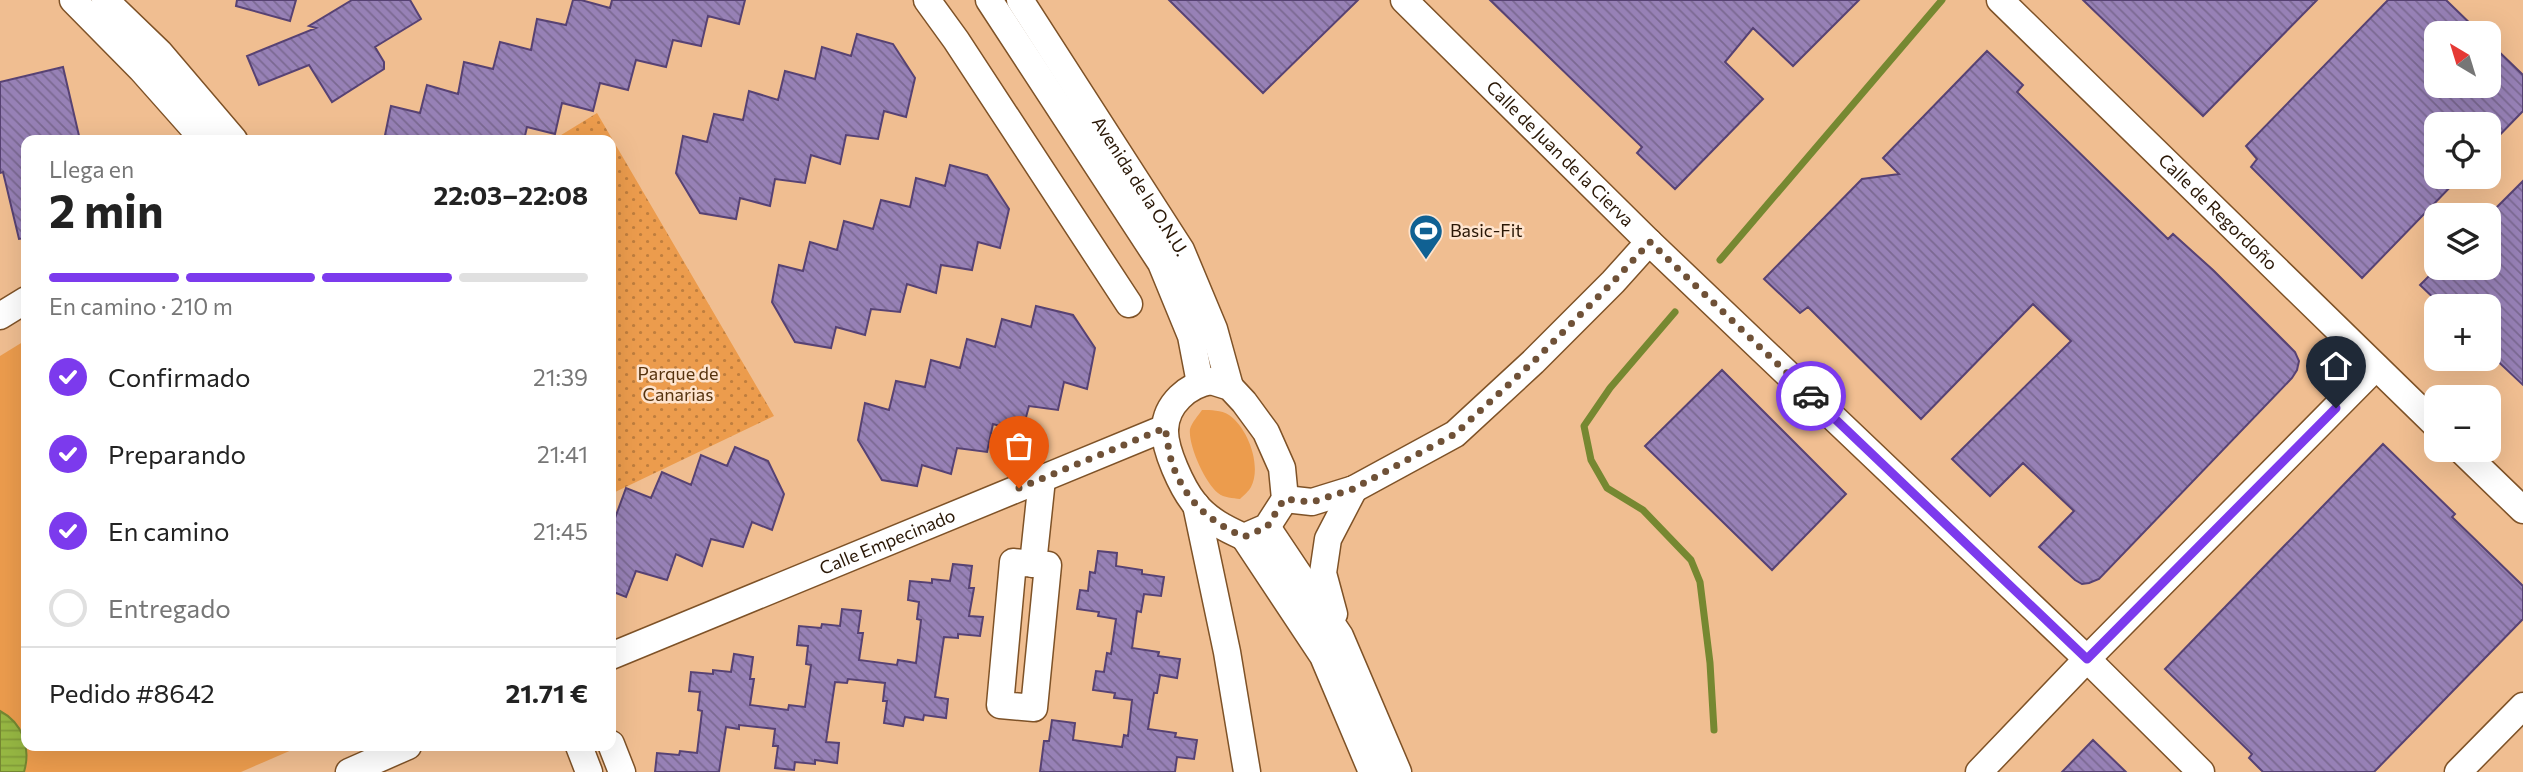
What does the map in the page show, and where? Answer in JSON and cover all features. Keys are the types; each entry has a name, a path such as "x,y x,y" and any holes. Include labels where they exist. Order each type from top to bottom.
{"street":[{"path":"73,0 196,135"},
{"path":"105,0 159,52 230,135"},
{"path":"928,0 957,40 1129,304"},
{"name":"Avenida de la O.N.U.","path":"989,0 1161,264 1191,336 1200,383"},
{"name":"Avenida de la O.N.U.","path":"1020,0 1181,250 1214,329 1230,387"},
{"name":"Calle de Juan de la Cierva","path":"1404,0 1650,242 2087,659 2201,772"},
{"name":"Calle de Regordoño","path":"2000,0 2424,413"},
{"path":"1284,499 1312,502 1353,489 1455,434 1533,362 1650,242"},
{"path":"0,316 21,303"},
{"path":"1979,772 2376,367"},
{"path":"1255,532 1284,499 1282,468 1266,432 1230,387 1211,381 1200,383 1174,402 1165,428 1174,470 1196,505 1219,526 1255,532 1340,636"},
{"name":"Calle Empecinado","path":"616,654 1165,428"},
{"path":"2473,462 2523,510"},
{"path":"1033,564 1042,479"},
{"path":"1353,489 1328,539 1323,573 1340,636 1398,772"},
{"path":"1196,505 1227,652 1247,772"},
{"path":"1255,532 1324,656 1372,772"},
{"path":"1013,562 1033,564 1048,565 1034,708 1000,705 1013,562"},
{"path":"2458,772 2523,706"},
{"path":"349,772 397,751"},
{"path":"581,751 589,772"},
{"path":"614,751 622,772"}],"green space":[{"name":"Parque de Canarias","path":"597,113 610,135 561,135"},
{"name":"Parque de Canarias","path":"616,146 774,416 616,492"},
{"path":"21,343 21,751 289,751 241,772 0,772 0,356"},
{"path":"1202,410 1219,411 1229,415 1247,438 1254,458 1254,478 1250,489 1240,499 1218,493 1198,463 1190,429"}],"shaded area":[{"path":"0,711 20,729 21,751 26,751 26,763 24,772 0,772"}],"building":[{"path":"237,0 296,0 290,21 236,6"},
{"path":"352,0 410,0 421,19 375,47 384,62 384,69 332,102 309,65 259,85 247,56 316,28 309,26"},
{"path":"573,0 610,8 612,0 745,0 739,24 708,16 701,46 673,40 666,67 636,60 628,90 600,83 593,111 562,103 555,134 527,127 525,135 385,135 391,106 420,113 427,85 458,94 464,62 493,69 500,42 531,50 537,19 566,25"},
{"path":"1169,0 1358,0 1263,93"},
{"path":"1490,0 1859,0 1793,66 1753,28 1725,62 1763,99 1675,189 1637,153 1642,147"},
{"path":"2083,0 2317,0 2203,116"},
{"path":"2388,0 2446,0 2468,21 2424,21 2424,98 2501,98 2501,54 2523,75 2523,111 2501,134 2501,112 2424,112 2424,189 2448,189 2435,203 2424,203 2424,214 2362,278 2251,167 2257,159 2246,146"},
{"path":"857,34 893,44 915,78 906,117 884,111 878,139 846,135 840,164 811,155 805,183 775,179 770,206 740,198 736,219 700,213 676,173 683,136 707,142 714,114 743,120 749,91 778,100 785,71 815,79 822,47 851,56"},
{"path":"1987,51 2023,85 2017,92 2168,239 2173,234 2213,270 2295,352 2299,361 2292,378 2099,579 2089,583 2082,584 2075,580 2039,547 2074,511 2023,463 1990,496 1952,459 2071,341 2033,304 1921,419 1808,307 1800,313 1764,279 1862,179 1899,174 1883,158"},
{"path":"63,67 79,135 21,135 19,239 3,172 0,173 0,82"},
{"path":"950,165 987,175 1009,209 1000,248 978,242 972,270 941,265 936,293 907,284 900,312 871,309 865,335 836,327 831,348 795,342 772,302 779,265 803,271 810,242 837,250 844,221 873,229 881,200 910,207 916,178 945,186"},
{"path":"2523,181 2523,385 2501,364 2501,294 2429,294 2420,285 2425,280 2501,280 2501,203"},
{"path":"1036,306 1073,315 1095,348 1087,389 1064,382 1058,410 1029,406 1022,432 993,424 987,452 957,448 951,474 922,465 917,486 882,480 858,440 865,403 889,410 896,381 925,387 931,360 960,368 967,339 995,347 1002,319 1031,327"},
{"path":"1722,370 1846,494 1772,570 1645,446"},
{"path":"2383,444 2455,514 2452,517 2523,586 2523,619 2374,772 2263,772 2249,758 2252,754 2165,669"},
{"path":"735,447 768,461 784,494 772,530 752,522 743,547 711,539 702,566 676,554 667,580 636,571 626,597 616,593 616,515 626,488 651,498 662,472 691,485 701,455 727,466"},
{"path":"1098,551 1117,553 1116,566 1164,577 1161,596 1144,594 1141,612 1137,611 1132,648 1159,652 1158,656 1180,659 1177,678 1160,675 1148,729 1176,733 1175,737 1197,740 1194,759 1177,757 1175,772 1040,772 1044,741 1049,741 1052,720 1075,723 1073,740 1122,747 1124,735 1128,736 1132,700 1114,698 1115,693 1093,690 1096,671 1104,672 1107,653 1111,654 1116,619 1098,616 1099,612 1077,609 1080,590 1088,591 1090,572 1095,573"},
{"path":"953,564 972,566 969,588 974,588 969,616 983,617 980,636 958,634 958,638 944,637 935,697 948,699 946,718 924,715 923,720 905,717 903,726 884,723 887,701 883,701 885,683 848,679 847,683 835,682 826,742 839,743 837,763 815,760 815,764 795,762 794,770 775,768 778,746 773,746 775,729 739,725 739,729 726,727 719,772 655,772 657,753 697,753 702,711 698,710 700,692 689,691 691,672 731,672 734,654 753,657 750,679 754,679 750,705 788,710 789,705 805,707 811,665 806,664 808,646 797,645 799,626 840,626 842,609 861,611 858,633 863,633 859,660 897,665 898,660 916,663 921,620 917,619 919,602 908,600 910,581 950,581"},
{"path":"2093,740 2126,772 2062,772"}],"waterway":[{"path":"1720,260 1942,0"},
{"path":"1675,312 1610,388 1584,426 1591,460 1607,488 1643,510 1691,560 1700,582 1710,663 1714,730"}],"way so far":[{"path":"1019,488 1165,428 1174,470 1196,505 1219,526 1244,537 1267,527 1284,499 1312,502 1353,489 1455,434 1533,362 1650,242 1811,396"}],"place":[{"name":"Basic-Fit","path":"1426,261"}],"route":[{"path":"1811,396 2087,659 2336,408"}]}
